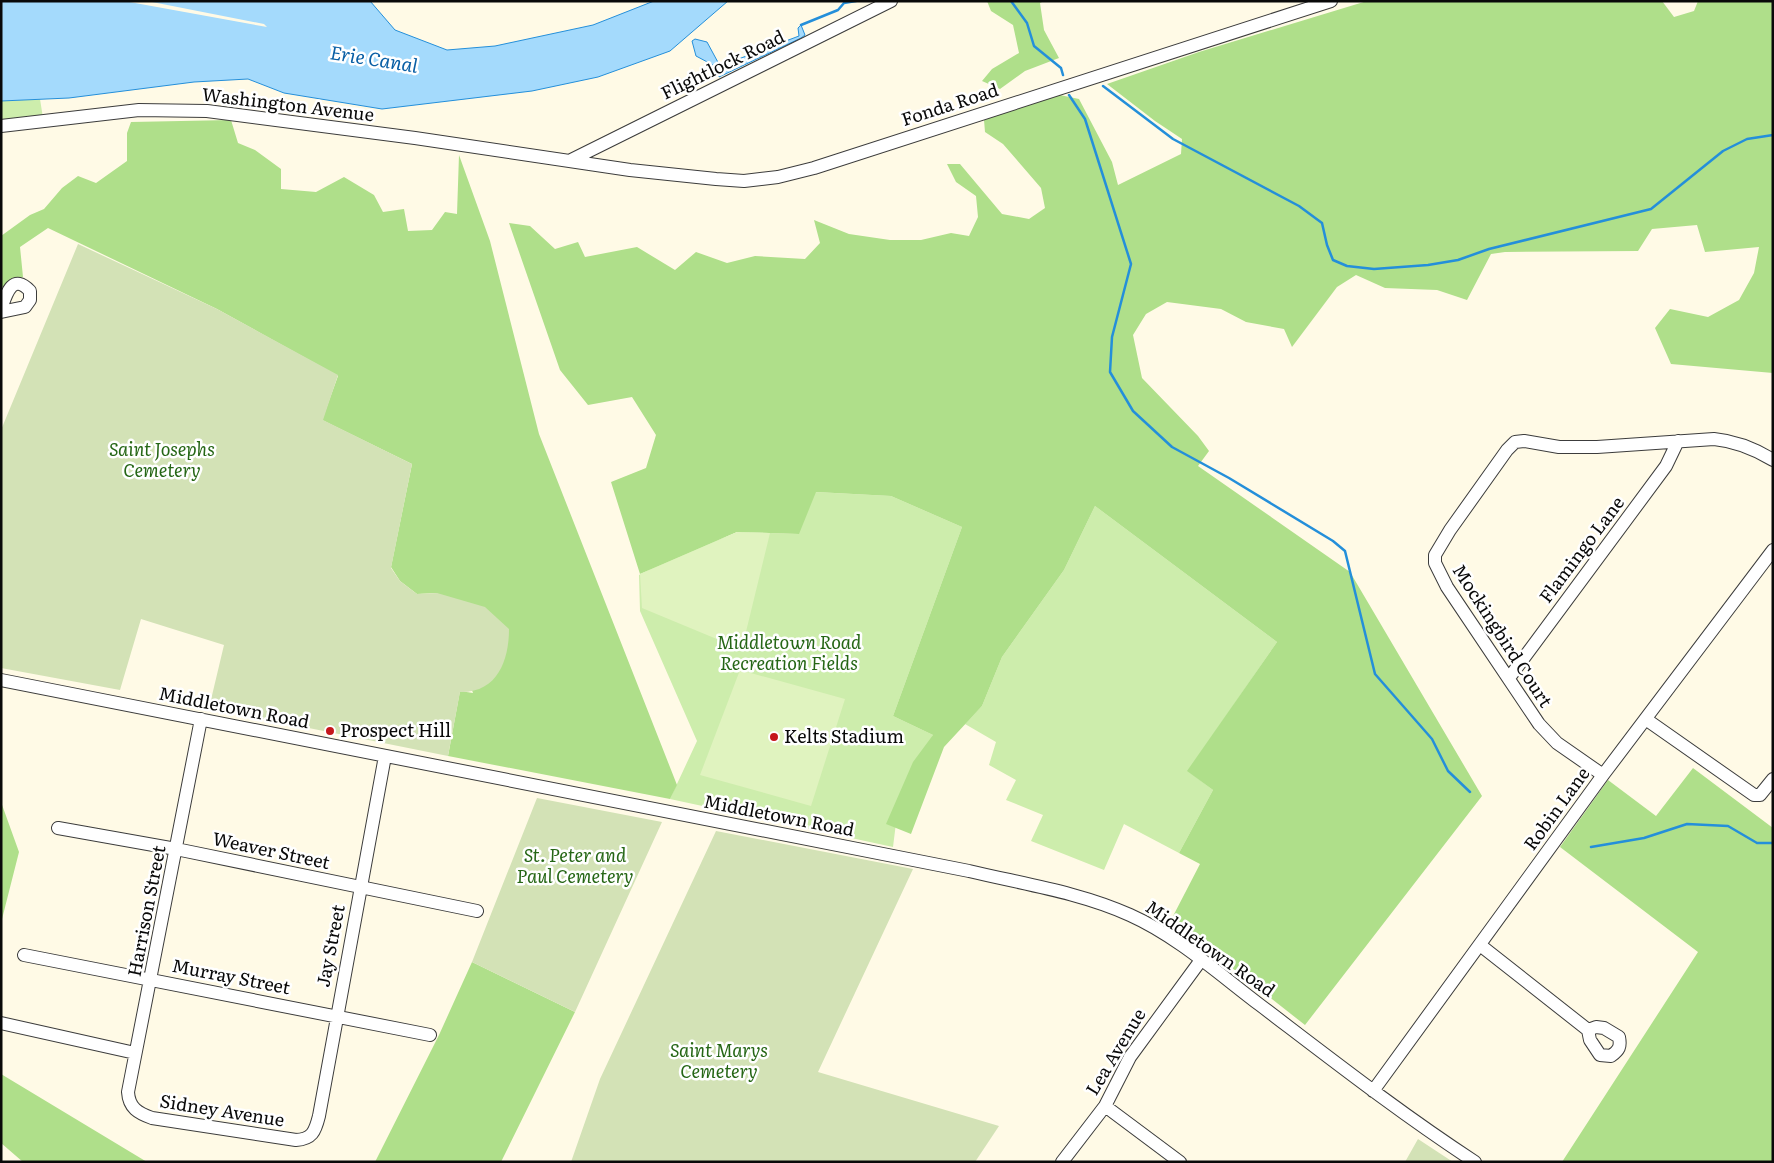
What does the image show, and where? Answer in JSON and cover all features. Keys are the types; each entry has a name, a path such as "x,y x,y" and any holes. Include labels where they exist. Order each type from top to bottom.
{"street":[{"name":"Flightlock Road","path":"571,160 892,1"},
{"name":"Fonda Road","path":"571,160 630,170 716,179 744,181 778,177 814,168 1331,1"},
{"name":"Washington Avenue","path":"1,126 139,110 207,111 571,160"},
{"name":"Mockingbird Court","path":"1604,775 1548,736 1447,587 1435,563 1435,555 1450,530 1507,450 1515,442 1524,441 1559,447 1597,447 1678,441 1729,440 1760,452 1773,460"},
{"name":"Flamingo Lane","path":"1509,678 1666,466 1678,441"},
{"name":"Robin Lane","path":"1373,1091 1604,775 1773,550"},
{"name":"Middletown Road","path":"1,680 1051,889 1129,914 1151,925 1201,960 1373,1091 1474,1162"},
{"name":"Harrison Street","path":"133,1108 129,1102 128,1092 201,720"},
{"path":"1647,720 1754,795 1760,795 1773,779"},
{"name":"Jay Street","path":"307,1140 313,1134 319,1116 385,756"},
{"name":"Weaver Street","path":"58,828 176,849 477,911"},
{"path":"1480,945 1588,1030"},
{"name":"Murray Street","path":"24,955 430,1035"},
{"name":"Lea Avenue","path":"1062,1162 1105,1106 1130,1057 1201,960"},
{"path":"1,1023 135,1053"},
{"path":"1105,1106 1180,1162"},
{"name":"Sidney Avenue","path":"133,1108 137,1112 152,1118 296,1140 307,1140"}],"green space":[{"path":"987,1 1044,1 1040,3 1044,30 1059,58 1025,71 1000,89 982,81 992,69 1019,53 1013,25 991,11"},
{"path":"1367,1 1662,1 1674,17 1694,11 1698,1 1773,1 1773,373 1671,364 1655,328 1670,309 1708,317 1739,300 1754,273 1759,247 1705,252 1697,225 1652,229 1638,251 1505,252 1491,254 1467,300 1437,290 1385,288 1356,275 1337,287 1292,347 1284,329 1246,322 1221,309 1167,302 1146,314 1133,335 1142,378 1198,436 1209,451 1198,466 1350,572 1482,796 1305,1025 1171,920 1200,864 1179,853 1213,790 1187,771 1277,642 1095,506 1064,570 1002,657 982,706 944,747 911,834 886,824 913,762 933,735 893,716 962,527 891,496 816,492 799,534 737,532 640,574 611,482 646,468 656,435 632,397 588,405 560,370 509,223 530,226 555,249 578,242 585,257 637,247 675,270 696,252 727,263 755,256 805,259 820,243 814,220 849,234 890,240 921,240 951,233 969,236 978,217 976,196 956,182 947,164 960,164 1002,214 1029,219 1045,208 1041,188 1003,144 985,132 984,120 1055,94 1079,99 1112,162 1118,185 1181,154 1182,139 1107,84 1199,52"},
{"path":"40,99 43,118 1,122 1,101"},
{"path":"231,120 238,143 255,150 281,169 281,189 316,192 344,177 374,195 383,212 404,209 408,231 432,230 445,212 457,214 459,155 490,241 539,434 677,785 670,799 448,756 460,691 473,693 437,593 417,594 400,581 391,567 412,464 322,420 338,376 217,309 48,228 20,247 23,277 1,288 1,236 30,215 44,209 62,188 78,176 96,183 127,161 127,133 131,122"},
{"name":"Saint Josephs Cemetery","path":"78,244 217,309 338,375 323,420 412,464 391,568 400,581 417,594 437,593 485,607 509,629 507,652 498,673 492,681 473,691 460,692 448,756 209,708 224,645 141,619 120,690 1,668 1,430"},
{"name":"Middletown Road Recreation Fields","path":"815,492 891,496 962,527 893,716 933,735 896,823 893,847 670,799 697,741 640,611 639,575 687,550 741,532 798,534"},
{"path":"1095,506 1277,642 1188,771 1213,790 1179,853 1124,824 1104,870 1031,841 1043,815 1006,800 1016,780 989,765 996,742 965,724 982,706 1002,657 1064,570"},
{"path":"737,532 770,533 743,644 736,647 642,608 640,574"},
{"name":"Kelts Stadium","path":"740,670 845,699 811,806 700,775"},
{"path":"1693,768 1773,828 1773,1162 1562,1162 1698,952 1560,847 1608,780 1656,816"},
{"name":"St. Peter and Paul Cemetery","path":"537,798 662,822 575,1012 472,962"},
{"path":"1,802 19,852 1,923"},
{"name":"Saint Marys Cemetery","path":"716,831 913,869 818,1072 999,1126 975,1162 571,1162 600,1079"},
{"path":"472,962 575,1012 501,1162 375,1162 439,1035"},
{"path":"1,1074 147,1162 23,1162 1,1143"},
{"path":"1418,1139 1453,1162 1405,1162"}],"water":[{"name":"Erie Canal","path":"1,1 370,1 395,30 447,50 495,46 593,25 654,1 728,1 670,51 598,77 532,91 382,109 284,93 248,79 194,82 69,98 1,101"},
{"path":"801,25 805,35 801,38 719,77 713,65 696,56 692,41 695,39 707,42 720,66 799,36 798,28"}],"pier":[{"path":"124,1 147,1 264,24 267,27"}],"waterway":[{"path":"801,25 838,10 844,3 856,1"},
{"path":"1011,1 1027,23 1034,46 1061,68 1063,75"},
{"path":"1103,86 1173,139 1299,206 1322,223 1333,260 1347,266 1374,269 1428,265 1458,260 1489,249 1651,209 1723,151 1747,139 1773,135"},
{"path":"1069,95 1085,119 1131,264 1112,337 1110,372 1133,411 1172,447 1229,478 1333,541 1345,551 1375,674 1432,739 1448,771 1470,792"},
{"path":"1591,847 1644,838 1687,824 1728,826 1757,843 1773,843"}],"place":[{"name":"Prospect Hill","path":"330,731"},
{"name":"Kelts Stadium","path":"774,737"}]}
